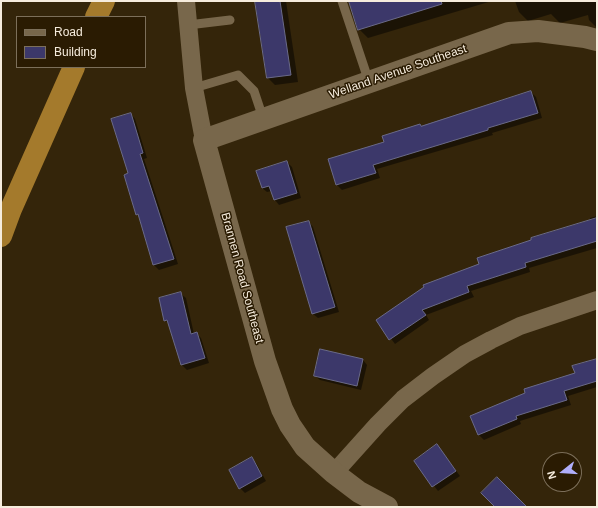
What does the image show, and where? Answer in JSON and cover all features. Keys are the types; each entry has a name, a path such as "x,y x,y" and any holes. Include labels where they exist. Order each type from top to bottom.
{"highway":[{"path":"96,16 104,1"},
{"path":"1,236 11,209 74,68"}],"street":[{"name":"Brannen Road Southeast","path":"186,1 194,88 204,140 265,361 282,410 305,447 334,473 359,492 387,507"},
{"name":"Welland Avenue Southeast","path":"204,140 263,118 509,33 538,31 597,40"},
{"path":"334,473 378,424 403,399 465,354 520,326 597,300"}],"lane":[{"path":"342,1 369,82"},
{"path":"188,25 230,20"},
{"path":"194,88 238,75 254,91 263,118"}],"building":[{"path":"255,1 280,1 291,75 267,78"},
{"path":"349,1 441,1 442,4 358,30"},
{"path":"531,91 538,113 373,165 376,173 336,185 328,159 384,142 382,136 420,124 421,126"},
{"path":"131,113 143,153 140,154 174,259 153,265 138,214 136,215 124,175 128,173 111,119"},
{"path":"287,161 297,193 274,200 269,186 262,188 256,171"},
{"path":"597,218 597,241 525,263 526,267 467,286 469,292 422,310 426,315 389,340 376,320 424,287 423,285 479,264 477,258 531,240 531,238"},
{"path":"309,221 335,307 312,314 286,227"},
{"path":"181,292 191,334 197,332 205,358 181,365 167,320 164,321 159,298"},
{"path":"320,349 363,359 357,386 314,376"},
{"path":"597,359 597,381 564,391 567,400 516,416 517,419 478,435 470,416 525,393 524,389 575,373 572,366"},
{"path":"437,444 456,471 432,487 414,461"},
{"path":"252,457 262,476 239,489 229,470"},
{"path":"497,477 527,507 495,507 481,493"}]}
